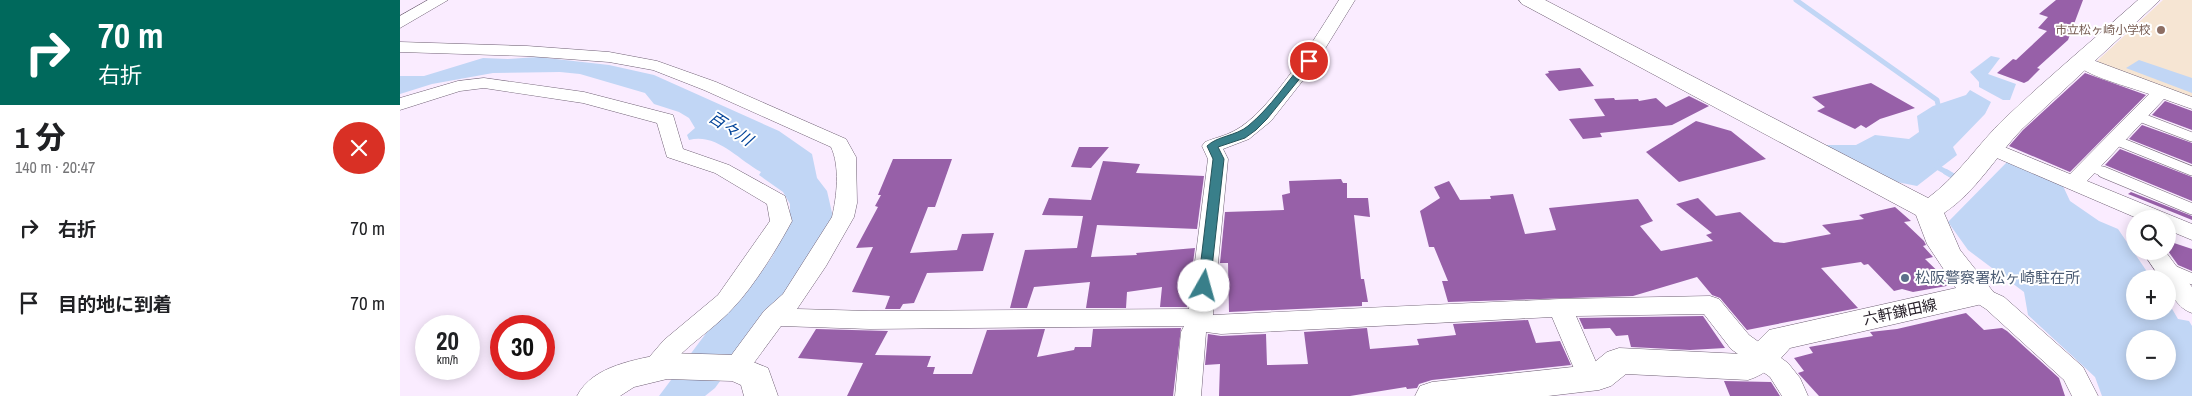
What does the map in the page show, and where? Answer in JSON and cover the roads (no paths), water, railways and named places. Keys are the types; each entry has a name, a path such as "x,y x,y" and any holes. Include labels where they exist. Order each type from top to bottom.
{"main road":[{"path":"1529,0 1934,206"},
{"path":"1980,294 1968,284 1932,226 1934,206 1989,152 2013,124 2150,0"},
{"name":"六軒鎌田線","path":"1432,396 1573,386 1599,377 1619,361 1748,367 1763,357 1780,338 1980,294"},
{"path":"594,396 624,376 660,368 736,368 756,377 762,396"}],"street":[{"path":"400,23 440,0"},
{"path":"1188,396 1193,332 1200,322 1218,159 1212,146 1242,136 1264,117 1309,61 1347,0"},
{"path":"400,47 536,51 609,57 657,66 710,86 838,143 846,157 846,203 843,217 818,260 796,292 774,317 736,368"},
{"path":"2082,61 2100,70 2192,103"},
{"path":"400,104 458,86 484,83 584,98 639,112 666,119 674,153 722,168 777,201 781,221 771,239 726,301 672,347 660,368"},
{"path":"2073,183 2161,92"},
{"path":"1989,152 2073,183 2136,210"},
{"path":"2121,204 2126,211"},
{"path":"2176,226 2192,233"},
{"path":"2159,260 2192,304"},
{"path":"1980,294 1995,303 2074,374 2085,396"},
{"path":"774,317 870,320 1188,317 1200,322 1221,325 1560,308 1710,305 1741,343 1779,369 1792,386 1795,396"},
{"path":"1560,308 1573,386"}],"lane":[{"path":"2137,116 2192,137"},
{"path":"2115,140 2192,171"},
{"path":"2089,166 2192,209"},
{"path":"2160,260 2192,279"}],"water":[{"path":"1991,56 2000,58 1988,74 2016,84 2010,100 2003,100 1979,87 1979,82 1970,72"},
{"name":"百々川","path":"538,57 609,65 654,75 779,131 812,154 817,178 827,191 833,217 780,299 715,388 705,396 659,396 710,328 743,297 772,257 790,221 790,204 783,192 759,175 761,172 726,148 709,140 689,140 687,135 695,128 689,118 679,112 654,104 645,93 580,74 560,72 493,73 432,84 400,94 400,76 424,76 483,58"},
{"path":"2139,60 2192,78 2192,93 2126,68"},
{"path":"1970,90 1991,102 1985,114 1953,147 1957,155 1917,186 1897,182 1820,145 1856,145 1875,135 1909,139 1919,132 1917,116 1933,106 1966,95"},
{"path":"2007,162 2063,186 2070,201 2099,221 2118,229 2126,241 2126,260 2139,260 2146,270 2126,270 2126,320 2176,320 2176,316 2178,319 2189,321 2192,326 2192,396 2102,396 2095,377 2028,315 2024,292 1968,250 1948,222"}],"waterway":[{"path":"1796,0 1937,100 1939,109"},
{"path":"1938,162 1937,167 1948,173"},
{"path":"1946,172 1958,179"}],"place":[{"name":"市立松ヶ崎小学校","path":"2161,30"},
{"name":"松阪警察署松ヶ崎駐在所","path":"1905,278"}]}
